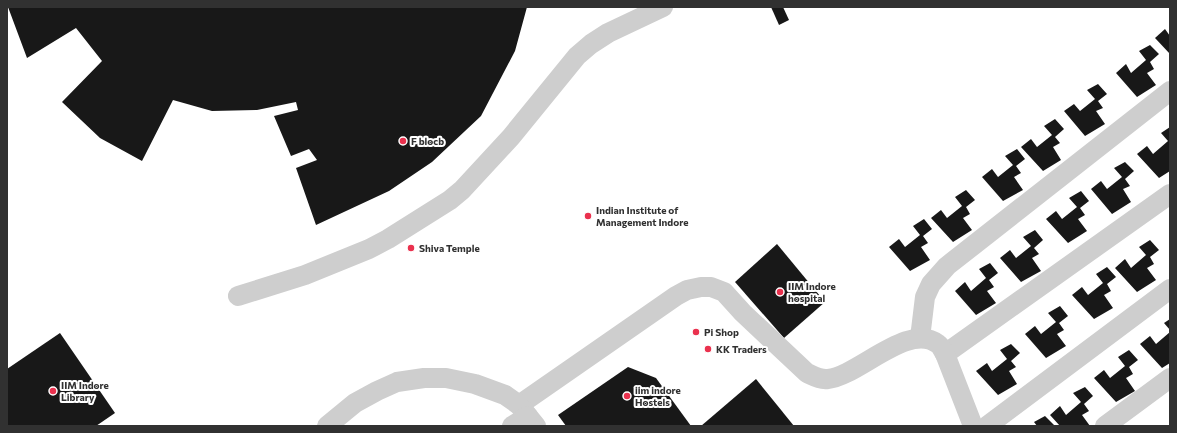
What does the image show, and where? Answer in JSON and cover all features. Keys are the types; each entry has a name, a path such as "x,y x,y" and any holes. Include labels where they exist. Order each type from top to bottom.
{"lane":[{"path":"238,296 305,275 369,249 388,239 450,200 462,190 511,137 577,56 591,44 608,33 663,7"},
{"path":"920,338 925,297 931,284 947,266 1170,91"},
{"path":"945,354 1170,194"},
{"path":"326,426 355,403 377,391 397,382 424,378 446,378 475,384 506,395 524,418 676,296 687,290 701,287 711,287 724,292 743,313 807,373 817,378 826,379 839,377 890,348 920,338 931,340 939,345 945,354 973,426"},
{"path":"987,426 1170,289"},
{"path":"1105,426 1170,378"}],"building":[{"path":"8,7 527,7 515,51 481,116 432,162 389,191 316,225 296,168 317,160 309,149 291,156 274,116 298,110 296,102 257,110 212,111 173,100 142,161 100,138 62,102 102,61 76,28 27,58"},
{"path":"771,7 783,7 789,20 779,25"},
{"path":"1165,29 1170,36 1170,54 1155,38"},
{"path":"1150,45 1159,54 1150,62 1154,69 1147,73 1156,85 1137,97 1116,73 1126,64 1131,73 1146,60 1139,51"},
{"path":"1098,84 1107,94 1098,101 1103,108 1096,111 1105,124 1085,136 1064,111 1074,104 1080,111 1095,99 1087,90"},
{"path":"1055,119 1064,129 1055,137 1060,143 1053,147 1061,160 1043,171 1021,147 1031,139 1037,147 1052,135 1044,126"},
{"path":"1170,127 1170,171 1159,178 1137,154 1147,146 1153,154 1168,141 1161,133"},
{"path":"1017,149 1025,159 1016,166 1021,173 1014,177 1023,190 1003,201 982,177 992,169 998,177 1013,165 1005,156"},
{"path":"1125,162 1134,171 1125,179 1130,186 1123,189 1131,202 1112,214 1091,189 1101,181 1107,189 1122,177 1114,168"},
{"path":"966,190 975,200 966,207 970,214 963,218 972,230 953,242 931,218 941,210 947,218 962,206 955,197"},
{"path":"1081,191 1089,201 1080,208 1085,215 1078,219 1087,231 1068,243 1046,219 1056,211 1062,219 1077,207 1069,198"},
{"path":"924,219 932,229 923,236 928,243 921,247 930,260 910,271 889,247 899,239 905,247 920,235 913,226"},
{"path":"1035,230 1043,240 1034,248 1039,254 1032,258 1041,271 1021,282 1000,258 1010,250 1016,258 1031,246 1023,237"},
{"path":"1150,240 1159,250 1150,257 1154,264 1147,268 1156,280 1137,292 1115,268 1125,259 1131,268 1146,255 1139,247"},
{"name":"IIM Indore hospital","path":"777,244 825,302 784,338 735,282"},
{"path":"990,263 998,273 989,280 994,287 987,291 996,303 976,315 955,291 965,282 971,291 986,278 979,269"},
{"path":"1107,267 1116,277 1107,284 1111,291 1104,295 1113,308 1094,319 1072,295 1082,287 1088,295 1103,283 1096,274"},
{"path":"1060,306 1068,316 1059,323 1064,330 1057,334 1066,346 1046,358 1025,334 1035,326 1041,334 1056,322 1048,313"},
{"path":"1170,319 1170,330 1164,323"},
{"path":"1170,332 1170,363 1162,368 1140,344 1150,336 1156,344"},
{"name":"IIM Indore Library","path":"60,333 115,413 96,426 7,426 7,369"},
{"path":"1011,344 1020,353 1011,361 1016,367 1009,371 1017,384 998,395 976,371 987,363 992,371 1007,359 1000,350"},
{"path":"1129,350 1138,360 1129,367 1133,374 1126,378 1135,391 1116,402 1094,378 1104,370 1110,378 1125,366 1118,357"},
{"name":"iim indore Hostels","path":"628,367 656,378 691,426 566,426 558,415"},
{"name":"iim indore Hostels","path":"756,379 794,426 701,426"},
{"path":"1085,387 1093,396 1084,404 1089,411 1082,415 1090,426 1060,426 1050,415 1060,406 1066,415 1081,402 1073,393"},
{"path":"1045,416 1055,426 1037,426 1034,422"}],"place":[{"name":"F blocb","path":"403,141"},
{"name":"Indian Institute of Management Indore","path":"588,216"},
{"name":"Shiva Temple","path":"411,248"},
{"name":"IIM Indore hospital","path":"780,292"},
{"name":"Pi Shop","path":"696,332"},
{"name":"KK Traders","path":"708,349"},
{"name":"IIM Indore Library","path":"53,391"},
{"name":"iim indore Hostels","path":"627,396"}]}
